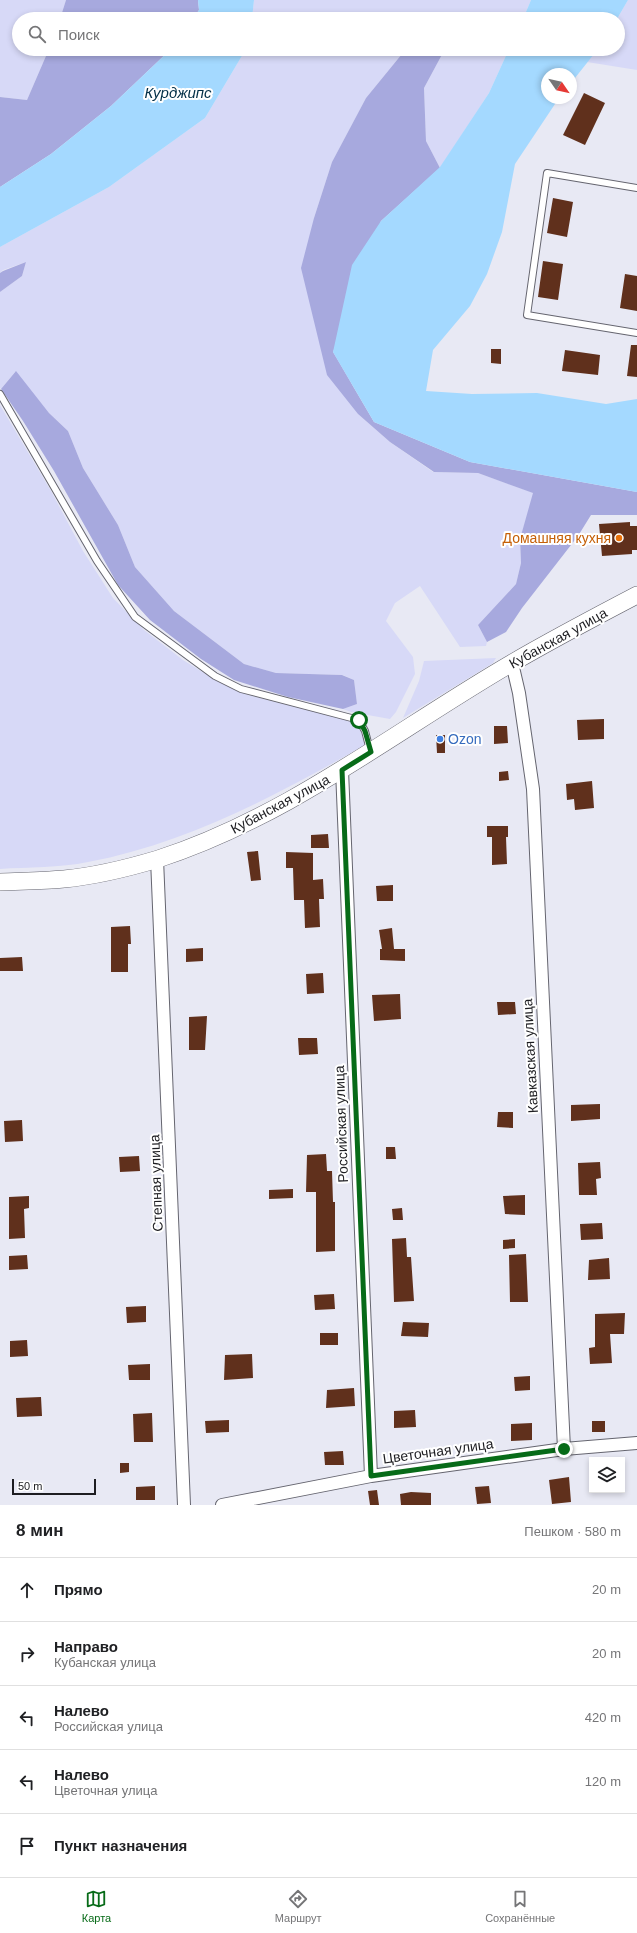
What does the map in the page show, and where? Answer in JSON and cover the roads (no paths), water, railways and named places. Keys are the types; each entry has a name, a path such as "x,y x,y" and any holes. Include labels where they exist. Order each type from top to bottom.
{"main road":[{"name":"Кубанская улица","path":"0,882 64,879 113,871 157,859 224,833 270,811 342,770 512,663 637,595"}],"street":[{"name":"Кавказская улица","path":"512,663 519,693 533,789 564,1449"},
{"name":"Российская улица","path":"342,770 371,1476"},
{"name":"Степная улица","path":"157,859 184,1505"},
{"name":"Цветочная улица","path":"222,1505 371,1476 564,1449 637,1443"}],"lane":[{"path":"637,188 547,173 527,315 637,333"},
{"path":"0,394 97,561 135,617 215,676 241,689 359,720 365,731 371,752"}],"water":[{"path":"198,0 254,0 253,12 198,12 199,10"},
{"path":"531,0 628,0 621,12 526,12"},
{"name":"Курджипс","path":"164,56 242,56 205,118 109,187 0,247 0,187 51,154 111,106"},
{"path":"506,56 592,56 577,75 577,68 541,68 541,104 555,104 515,164 502,232 487,274 470,306 433,350 426,391 472,394 537,393 606,404 637,399 637,492 470,462 374,422 333,352 352,265 381,221 440,167 489,93"}],"place":[{"name":"Домашняя кухня","path":"619,538"},
{"name":"Ozon","path":"440,739"}]}
